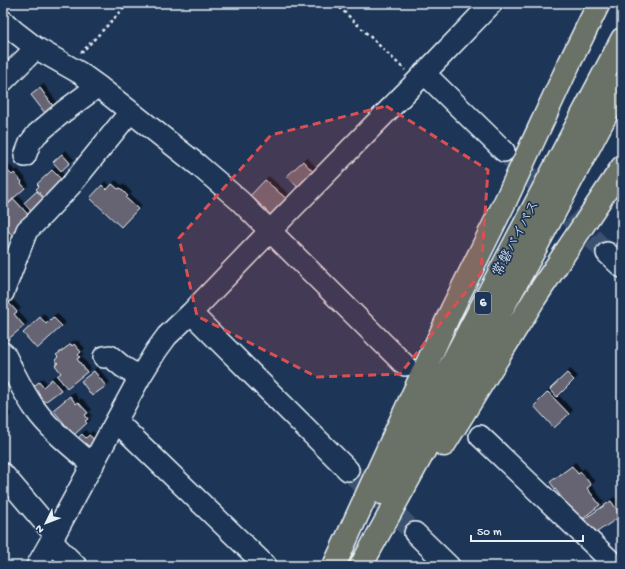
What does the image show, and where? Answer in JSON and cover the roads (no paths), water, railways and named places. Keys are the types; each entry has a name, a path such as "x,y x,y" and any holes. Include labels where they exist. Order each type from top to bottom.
{"highway":[{"path":"334,566 452,309 505,202 599,3"},
{"name":"常磐バイパス","path":"342,566 424,416 622,39"},
{"name":"常磐バイパス","path":"361,566 535,249 622,85"},
{"path":"374,566 480,386 535,298 622,167"}],"street":[{"path":"37,566 140,377 167,336 492,3"},
{"path":"3,21 36,48 98,86 198,165 240,201 405,365"},
{"path":"3,81 36,48"},
{"path":"421,77 504,151"},
{"path":"25,156 30,143 37,134 63,112 98,86"},
{"path":"3,252 35,223 71,186 130,112"},
{"path":"3,293 27,230"},
{"path":"607,253 622,268"},
{"path":"191,313 348,470"},
{"path":"3,353 35,409 59,436 93,465"},
{"path":"104,357 110,356 123,367 140,377"},
{"path":"116,421 266,566"},
{"path":"480,436 616,566"},
{"path":"3,474 76,566"},
{"path":"415,533 449,566"}],"tunnel":[{"path":"504,151 607,253"},
{"path":"348,470 415,533"}]}
